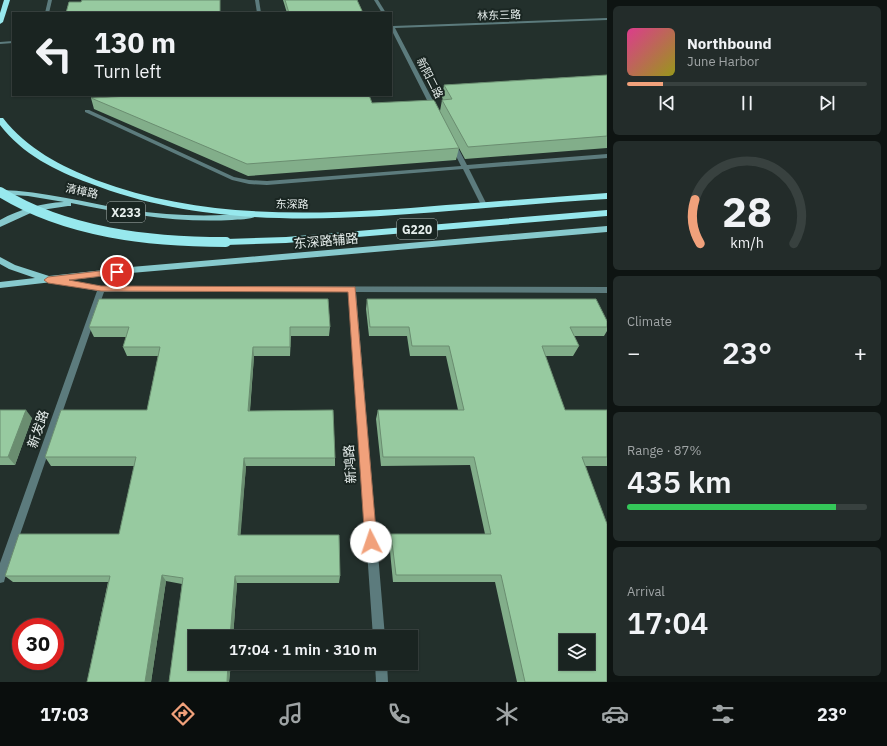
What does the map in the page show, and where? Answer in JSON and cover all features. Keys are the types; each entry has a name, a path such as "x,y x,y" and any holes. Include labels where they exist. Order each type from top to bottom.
{"highway":[{"path":"0,22 8,0"},
{"name":"东深路","path":"0,120 19,142 34,153 49,162 88,180 112,189 167,204 201,210 254,215 315,216 607,196"},
{"name":"G220","path":"0,192 19,204 48,217 117,234 181,242 286,240 607,213"},
{"path":"568,216 607,219"}],"main road":[{"name":"清樟路","path":"0,192 30,193 168,218 218,219 254,215"},
{"path":"0,224 27,210 43,206 82,203"},
{"name":"东深路辅路","path":"48,280 138,270 607,229"},
{"path":"0,260 12,267 48,280"},
{"path":"0,285 48,280"}],"street":[{"path":"47,12 50,0"},
{"path":"257,0 260,12"},
{"path":"376,0 383,12"},
{"name":"林东三路","path":"392,26 607,19"},
{"name":"新阳二路","path":"392,28 440,118"},
{"path":"0,43 12,42"},
{"path":"87,111 232,178 249,182 267,183 607,156"},
{"path":"451,140 484,205"},
{"path":"48,280 101,288 606,292"},
{"name":"新发路","path":"0,578 101,288"},
{"name":"新鸿路","path":"352,289 378,630"},
{"path":"381,670 382,682"}],"building":[{"path":"82,0 220,0 220,12 66,12 69,2 81,2"},
{"path":"285,0 357,0 363,12 320,12 289,12"},
{"path":"607,75 607,136 468,147 442,100 452,99 444,85"},
{"path":"130,96 369,96 372,103 434,100 459,148 247,164 91,98"},
{"path":"99,299 328,299 330,327 290,327 290,347 253,347 248,411 333,410 335,458 244,458 238,535 339,535 340,576 235,576 231,630 188,630 188,670 228,670 227,682 169,682 183,578 162,575 145,682 87,682 110,576 5,576 19,534 119,534 136,457 45,457 61,410 147,410 160,347 123,347 129,327 89,327"},
{"path":"367,299 596,299 607,321 607,327 570,327 579,346 542,346 565,410 607,410 607,457 582,457 607,524 607,682 525,682 501,575 396,575 391,534 491,534 474,457 383,457 378,410 464,410 449,346 412,346 409,327 370,327"},
{"path":"0,410 26,410 8,457 0,457"}],"route":[{"path":"117,272 48,280 101,288 352,289 371,542"}]}
